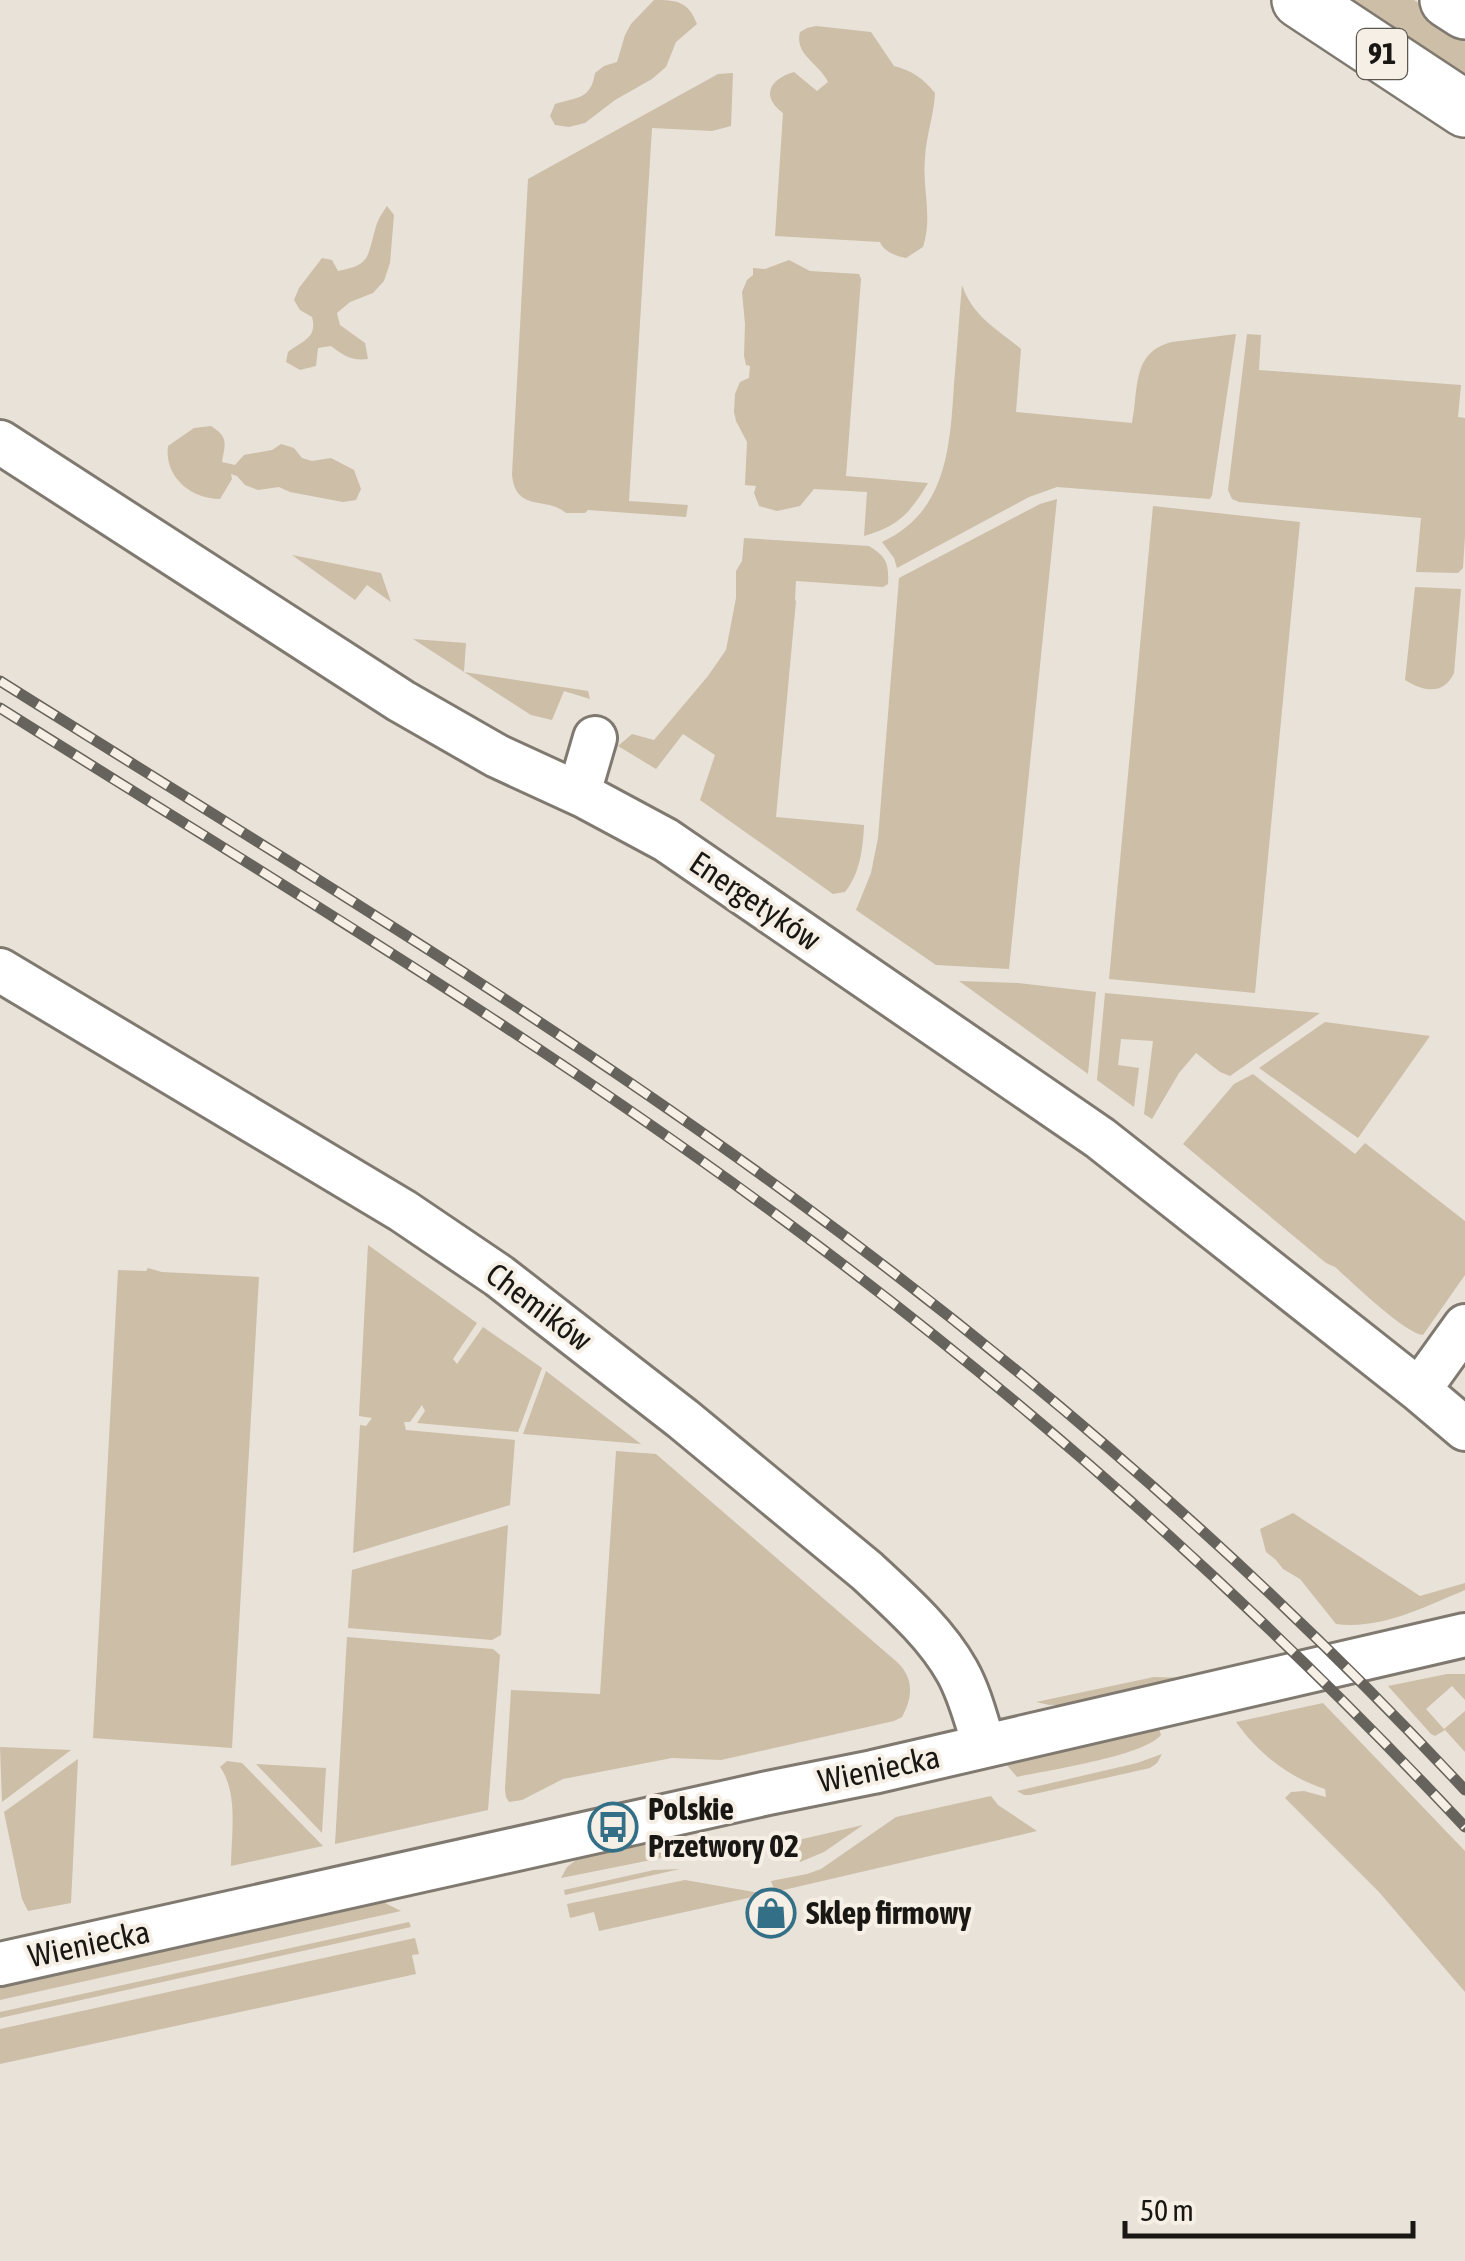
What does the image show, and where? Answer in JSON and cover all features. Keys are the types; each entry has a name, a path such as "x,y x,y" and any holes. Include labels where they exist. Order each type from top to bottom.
{"main road":[{"name":"91","path":"1300,0 1465,109"},
{"path":"1448,0 1465,11"}],"street":[{"name":"Energetyków","path":"0,442 401,701 498,756 666,840 1100,1138 1465,1429"},
{"path":"579,794 596,738"},
{"name":"Chemików","path":"0,970 403,1211 500,1276 595,1349 852,1558 903,1605 934,1638 958,1672 984,1745"},
{"path":"1420,1390 1465,1326"},
{"name":"Wieniecka","path":"0,1964 872,1772 1465,1634"}],"shaded area":[{"path":"654,0 681,3 697,24 676,42 666,67 585,123 555,125 550,116 555,104 582,96 590,88 595,73 617,62 631,24"},
{"path":"1341,0 1414,0 1465,33 1465,82"},
{"path":"816,26 871,32 894,66 917,76 935,93 925,158 926,236 923,247 906,258 887,251 880,242 775,236 783,113 770,94 779,79 794,72 817,91 828,82 804,53 799,40 800,32"},
{"path":"733,73 731,126 712,131 652,128 629,501 688,505 686,517 588,510 566,513 525,499 514,486 512,474 528,179 718,74"},
{"path":"387,206 394,215 390,263 384,281 373,293 350,302 337,313 340,325 365,343 368,359 348,357 331,346 318,348 316,366 300,370 286,362 288,352 313,330 312,317 300,310 294,300 299,288 322,258 332,260 338,271 362,263"},
{"path":"789,260 810,271 859,274 861,279 846,476 928,483 902,517 864,536 867,492 814,489 800,506 777,511 759,506 754,493 756,486 745,485 747,442 734,412 735,394 740,382 749,378 750,366 744,356 742,292 753,268 765,269"},
{"path":"962,285 979,314 1021,349 1016,412 1132,423 1139,374 1149,354 1172,342 1236,334 1210,499 1057,487 1029,497 897,568 882,542 920,514 941,475 947,454"},
{"path":"1247,334 1261,335 1259,370 1461,385 1458,417 1465,418 1465,536 1463,568 1458,573 1416,572 1421,518 1232,499 1228,490"},
{"path":"211,426 224,441 222,462 235,465 244,455 272,450 281,444 312,461 331,458 354,470 361,489 356,500 343,502 279,487 258,490 231,474 220,499 199,495 175,476 168,446 194,428"},
{"path":"1057,499 1009,969 936,965 856,910 871,873 878,838 899,578 1040,504"},
{"path":"1153,506 1300,522 1255,993 1109,979"},
{"path":"744,538 869,546 887,566 888,584 883,587 796,581 776,817 864,825 860,860 845,892 833,894 700,800 715,755 683,734 656,769 618,746 632,734 654,740 726,650"},
{"path":"292,555 381,573 391,602 367,585 355,600"},
{"path":"1415,587 1461,589 1454,673 1439,688 1426,689 1405,680"},
{"path":"413,639 466,643 464,672"},
{"path":"464,672 588,691 590,699 564,691 552,720 531,715"},
{"path":"959,981 1096,992 1088,1074"},
{"path":"1105,993 1320,1013 1230,1076 1196,1053 1179,1073 1152,1119 1144,1114 1153,1041 1121,1039 1118,1065 1139,1068 1134,1107 1097,1080"},
{"path":"1325,1022 1430,1036 1358,1138 1259,1068"},
{"path":"1253,1074 1355,1154 1365,1143 1465,1221 1465,1275 1423,1335 1391,1317 1183,1144 1234,1084"},
{"path":"368,1245 477,1323 453,1359 457,1364 483,1327 542,1368 518,1432 417,1423 425,1411 422,1405 410,1422 404,1422 406,1430 515,1440 510,1505 353,1553 360,1425 366,1426 372,1418 359,1416"},
{"path":"148,1268 259,1277 232,1748 93,1738 118,1270"},
{"path":"546,1371 641,1444 523,1434"},
{"path":"616,1451 656,1454 897,1662 910,1688 902,1717 721,1760 672,1758 563,1779 522,1800 509,1802 505,1789 511,1690 600,1694"},
{"path":"1293,1513 1420,1596 1465,1583 1465,1590 1385,1620 1336,1624 1300,1579 1266,1552 1260,1529"},
{"path":"508,1525 501,1635 492,1640 348,1628 352,1570"},
{"path":"347,1637 493,1649 500,1655 488,1810 335,1844"},
{"path":"1465,1674 1465,1700 1452,1686 1426,1709 1444,1729 1465,1711 1465,1752 1445,1730 1435,1736 1431,1734 1388,1686"},
{"path":"1154,1677 1194,1678 1066,1705 1036,1702"},
{"path":"1323,1703 1465,1851 1465,1992 1379,1892 1285,1798 1291,1792 1304,1791 1326,1797 1325,1789 1275,1763 1236,1722"},
{"path":"1159,1728 1161,1735 1151,1743 1094,1761 1017,1777 1006,1764"},
{"path":"0,1747 71,1750 2,1802"},
{"path":"1162,1754 1150,1768 1030,1795 1017,1791 1137,1763"},
{"path":"78,1759 71,1903 28,1911 22,1899 4,1812"},
{"path":"227,1761 242,1763 323,1846 231,1866 232,1802 220,1767"},
{"path":"256,1764 326,1768 322,1833"},
{"path":"991,1796 1037,1831 775,1892 771,1881 821,1869 896,1817"},
{"path":"863,1825 824,1852 800,1862 794,1841"},
{"path":"651,1841 695,1846 688,1858 661,1858 561,1878 576,1860"},
{"path":"680,1869 565,1895 564,1890 654,1870"},
{"path":"685,1880 766,1894 599,1931 594,1912 570,1918 567,1904"},
{"path":"376,1903 401,1911 0,2000 0,1985"},
{"path":"409,1922 411,1927 0,2018 0,2012"},
{"path":"415,1938 419,1954 412,1955 416,1974 0,2064 0,2029"}],"railway":[{"path":"0,681 500,996 696,1128 882,1264 1142,1477 1308,1630 1465,1790"},
{"path":"0,708 588,1082 870,1285 1049,1430 1221,1583 1465,1827"}],"place":[{"name":"Polskie Przetwory 02","path":"613,1827"},
{"name":"Sklep firmowy","path":"771,1913"}]}
